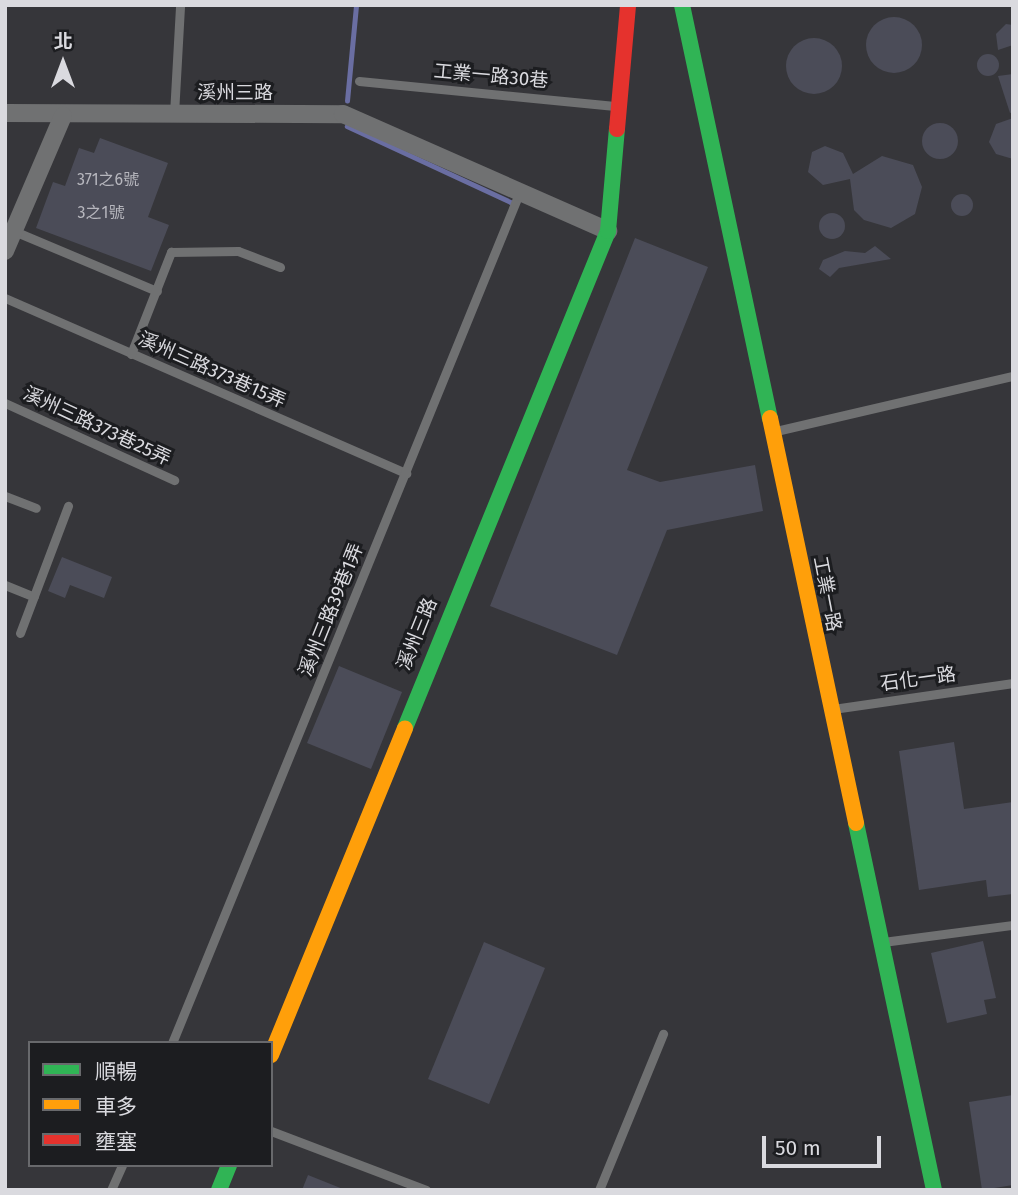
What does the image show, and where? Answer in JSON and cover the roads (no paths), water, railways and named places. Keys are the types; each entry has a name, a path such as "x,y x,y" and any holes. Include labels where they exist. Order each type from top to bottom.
{"street":[{"name":"溪州三路","path":"273,1050 608,231 628,5"},
{"name":"工業一路","path":"682,5 774,431 828,710 883,942 934,1190"},
{"name":"溪州三路","path":"5,113 63,116 343,114 520,189 608,231"},
{"path":"5,251 63,116"},
{"path":"219,1190 228,1167"}],"lane":[{"path":"174,114 180,5"},
{"name":"工業一路30巷","path":"359,81 620,106"},
{"name":"溪州三路39巷1弄","path":"173,1041 520,189"},
{"path":"14,231 157,291"},
{"path":"131,354 172,252 238,251 280,267"},
{"name":"溪州三路373巷15弄","path":"5,298 406,473"},
{"path":"774,431 1013,376"},
{"name":"溪州三路373巷25弄","path":"5,403 174,480"},
{"path":"5,496 36,508"},
{"path":"20,633 68,506"},
{"path":"5,585 34,597"},
{"name":"石化一路","path":"828,710 1013,683"},
{"path":"883,942 1013,925"},
{"path":"599,1190 663,1034"},
{"path":"273,1132 426,1190"},
{"path":"111,1190 121,1167"}],"waterway":[{"path":"347,101 356,5"},
{"path":"347,126 511,202"}]}
